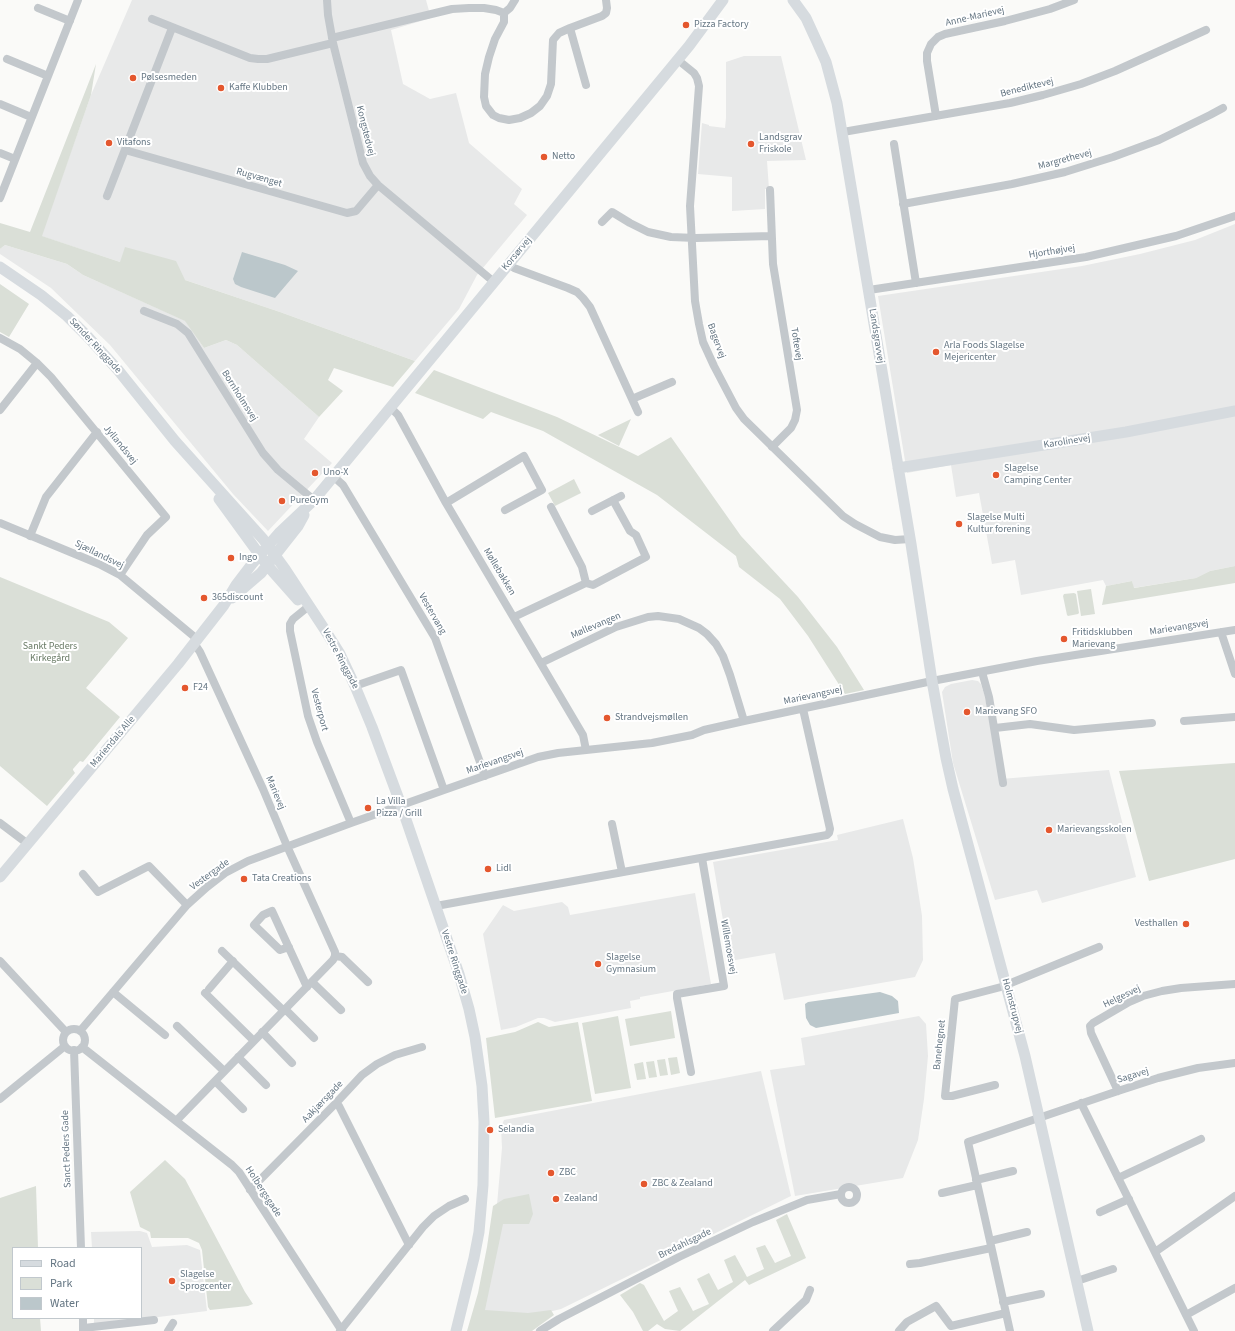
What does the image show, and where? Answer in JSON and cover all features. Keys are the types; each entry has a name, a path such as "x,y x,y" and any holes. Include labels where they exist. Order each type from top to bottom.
{"street":[{"path":"0,198 78,0"},
{"name":"Kongstedvej","path":"327,0 332,40 363,163 370,176 378,185 494,282"},
{"path":"504,13 510,8 514,0"},
{"path":"504,13 504,22 495,39 489,57 485,74 484,97 486,106 493,115 509,120 520,118 531,113 540,106 547,96 551,84 553,40 559,33 602,16 606,12 606,0"},
{"name":"Korsørvej","path":"268,555 678,60 723,0"},
{"name":"Landsgravvej","path":"793,0 806,18 826,62 843,132 932,681"},
{"name":"Anne-Marievej","path":"936,116 927,53 931,44 938,37 945,34 1005,21 1050,9 1074,0"},
{"path":"38,8 70,21"},
{"path":"152,19 250,58 267,59 332,40 452,9 484,8 504,13"},
{"path":"107,196 172,28"},
{"path":"570,28 586,84"},
{"name":"Benediktevej","path":"843,132 1010,103 1043,95 1080,84 1115,71 1206,30"},
{"path":"6,58 48,76"},
{"name":"Bagervej","path":"678,60 694,73 699,86 691,190 695,301 703,342 736,408 744,419 844,516 855,524 880,537 900,541 910,539"},
{"path":"0,104 31,117"},
{"name":"Margrethevej","path":"903,204 1012,184 1079,168 1159,140 1223,108"},
{"path":"894,144 916,283"},
{"name":"Rugvænget","path":"125,150 347,213 356,211 378,185"},
{"path":"0,153 15,159"},
{"name":"Toftevej","path":"770,190 773,264 797,410 795,420 791,428 772,447"},
{"path":"602,222 612,212 648,232 671,237 692,238 771,236"},
{"name":"Hjorthøjvej","path":"869,290 1093,255 1176,236 1235,216"},
{"path":"509,264 514,268 577,292 583,298 590,307 638,412"},
{"name":"Sønder Ringgade","path":"0,267 67,316 88,337 118,370 268,555"},
{"name":"Bornholmsvej","path":"144,311 177,324 188,333 263,454 312,502"},
{"name":"Jyllandsvej","path":"0,338 20,349 51,377 166,517 147,535 120,575"},
{"path":"0,410 37,363"},
{"path":"632,399 672,382"},
{"name":"Møllebakken","path":"390,408 398,415 446,502 583,735 586,750"},
{"name":"Karolinevej","path":"898,468 1134,431 1235,411"},
{"path":"30,536 46,497 97,432"},
{"name":"Sønder Ringgade","path":"175,441 195,469 268,555"},
{"path":"446,502 524,456 542,490 505,510"},
{"name":"Vestervang","path":"334,476 343,485 435,638 485,776"},
{"path":"592,511 621,496"},
{"path":"514,617 586,583 593,585 646,557 636,535 630,531 613,500"},
{"path":"551,507 582,567 586,583"},
{"name":"Sjællandsvej","path":"0,523 99,564 120,575 196,641"},
{"name":"Vestre Ringgade","path":"268,555 287,579 300,592 340,654 355,686 374,731 401,806 459,974 469,1010 475,1037 482,1086 484,1122 484,1185 479,1232 457,1331"},
{"name":"Vestre Ringgade","path":"268,555 310,609"},
{"name":"Mariendals Alle","path":"0,877 162,684 224,605 256,578 268,555"},
{"name":"Vesterport","path":"310,609 293,619 290,624 290,631 308,716 317,742 351,823"},
{"name":"Møllevangen","path":"541,663 616,627 658,616 679,619 707,634 716,644 727,668 744,721"},
{"name":"Marievangsvej","path":"401,806 538,757 558,753 652,744 744,721 932,681 1037,661 1235,630"},
{"path":"1221,632 1235,674"},
{"name":"Marievej","path":"196,641 335,954"},
{"path":"355,686 401,670 444,790"},
{"path":"982,672 995,728 1003,783"},
{"name":"Holmstrupvej","path":"932,681 953,789 1025,1056 1088,1331"},
{"path":"436,906 824,836 829,833 830,829 803,709"},
{"path":"1184,721 1235,717"},
{"path":"995,728 1030,724 1074,730 1152,723"},
{"name":"Vestergade","path":"80,1031 187,905 225,873 248,861 287,846 401,806"},
{"path":"0,823 28,844"},
{"path":"612,824 622,872"},
{"name":"Willemoesvej","path":"690,1072 677,994 724,986 702,858"},
{"path":"83,874 98,892 149,866 187,905"},
{"path":"289,947 280,950 254,925 263,915 272,910 289,947 310,984 341,1010"},
{"path":"1006,984 1099,947"},
{"path":"222,951 314,1038"},
{"path":"176,1121 333,960 335,954 342,957 368,982"},
{"path":"0,961 66,1032"},
{"path":"233,961 207,991 254,1041"},
{"name":"Banehegnet","path":"995,1085 952,1096 945,1096 955,999 1001,987 1006,984"},
{"name":"Helgesvej","path":"1118,1091 1091,1033 1090,1026 1092,1023 1130,1002 1150,994 1181,988 1235,984"},
{"path":"113,992 165,1035"},
{"path":"177,1026 224,1072"},
{"path":"73,1029 80,1031 84,1039 78,1048 67,1048 65,1046 63,1039 66,1032 73,1029"},
{"path":"262,1032 292,1063"},
{"path":"0,1099 65,1046"},
{"name":"Aakjærsgade","path":"250,1190 362,1075 377,1064 422,1046"},
{"name":"Holbergsgade","path":"78,1048 232,1165 250,1190 341,1330"},
{"name":"Sanct Peders Gade","path":"78,1048 81,1247"},
{"path":"238,1057 266,1085"},
{"name":"Sagavej","path":"977,1182 968,1142 1158,1078 1198,1068 1235,1063"},
{"path":"215,1081 243,1110"},
{"path":"336,1103 339,1106 409,1245"},
{"path":"1081,1103 1194,1331"},
{"path":"1118,1178 1202,1139"},
{"path":"942,1193 1013,1171"},
{"path":"977,1182 1010,1331"},
{"name":"Bredahlsgade","path":"543,1330 679,1257 753,1222 807,1200 841,1194"},
{"path":"1155,1252 1235,1196"},
{"path":"341,1330 423,1227 434,1216 449,1206 465,1199"},
{"path":"1100,1212 1128,1199"},
{"path":"910,1264 920,1263 990,1244 1027,1232"},
{"path":"1077,1281 1113,1269"},
{"path":"1186,1316 1235,1288"},
{"path":"773,1331 806,1300 810,1290"},
{"path":"1003,1302 1041,1294"},
{"path":"899,1331 907,1322 936,1306 951,1326 1006,1313"},
{"path":"83,1319 84,1329 154,1320"},
{"path":"168,1331 173,1323"}],"shaded area":[{"path":"132,0 426,0 431,18 391,30 403,84 430,99 456,93 469,143 522,189 514,204 527,215 477,275 459,309 415,361 280,312 185,280 120,262 41,236 91,95"},
{"name":"Landsgrav Friskole","path":"744,56 781,56 806,160 767,161 769,189 765,189 765,209 732,211 732,177 698,174 702,123 709,126 725,128 726,62"},
{"path":"1235,224 1235,566 1210,571 1196,578 1133,588 1132,581 1106,586 1103,580 1021,595 1015,560 992,564 979,493 956,497 951,465 907,473 878,296 1082,266 1140,254 1195,240"},
{"path":"5,245 67,264 83,275 186,321 204,348 226,340 237,345 319,417 304,439 332,463 268,531 233,494 110,345 51,288 0,254 0,249"},
{"name":"Marievangsskolen","path":"972,680 978,681 981,684 985,697 1001,779 1109,770 1136,877 1042,903 1037,890 995,900 953,763 942,692 945,687 951,684"},
{"path":"903,819 913,858 922,916 923,960 915,977 784,1000 775,953 730,961 713,862 838,840 837,835"},
{"name":"Slagelse Gymnasium","path":"695,893 711,984 640,997 640,999 630,1001 631,1008 555,1022 544,1018 538,1018 516,1027 501,1030 483,934 503,905 514,911 562,902 568,907 570,915"},
{"path":"919,1016 926,1024 928,1056 924,1099 918,1140 903,1178 795,1196 770,1070 805,1065 801,1038"},
{"name":"ZBC & Zealand","path":"761,1071 791,1196 561,1309 532,1316 493,1314 476,1308 496,1216 502,1148 501,1127 504,1120"},
{"name":"Slagelse Sprogcenter","path":"140,1231 147,1233 152,1247 187,1245 200,1250 207,1311 94,1325 94,1319 142,1319 142,1247 92,1247 91,1232"}],"green space":[{"path":"96,64 91,95 42,236 120,262 125,247 176,261 185,280 280,312 415,361 393,387 334,368 328,380 343,391 319,417 237,345 226,340 204,348 185,321 83,275 67,264 5,245 0,249 0,223 30,232"},
{"path":"0,284 29,304 9,337 0,332"},
{"path":"434,370 557,417 638,456 671,437 741,536 798,597 837,647 864,690 845,694 808,636 780,599 739,567 736,556 657,495 543,431 491,412 483,419 415,393"},
{"path":"631,419 619,446 598,435"},
{"path":"574,479 581,493 555,506 548,493"},
{"path":"1235,566 1235,583 1102,605 1106,586 1132,581 1134,588 1196,578 1210,571"},
{"name":"Sankt Peders Kirkegård","path":"0,577 109,622 128,638 86,688 120,717 83,762 80,761 73,769 75,773 47,806 0,766"},
{"path":"1091,589 1095,614 1081,616 1077,591"},
{"path":"1064,594 1076,594 1079,613 1068,616 1063,596"},
{"path":"1235,763 1235,859 1149,881 1119,771"},
{"path":"671,1011 675,1038 630,1046 625,1019"},
{"path":"618,1016 631,1088 595,1094 582,1023"},
{"path":"538,1022 549,1027 578,1022 592,1101 495,1118 486,1038 515,1032"},
{"path":"677,1057 680,1073 671,1075 668,1058"},
{"path":"665,1059 668,1075 660,1076 657,1060"},
{"path":"654,1061 657,1077 649,1078 646,1062"},
{"path":"643,1062 646,1079 637,1080 634,1064"},
{"path":"165,1160 185,1179 245,1292 253,1304 248,1306 210,1310 208,1307 202,1250 199,1243 188,1238 151,1238 150,1232 140,1227 130,1192"},
{"path":"36,1186 38,1247 12,1247 12,1319 40,1319 41,1331 0,1331 0,1198"},
{"path":"529,1194 533,1214 529,1224 503,1224 485,1310 528,1313 551,1310 554,1315 532,1331 467,1331 478,1293 493,1206 504,1199"},
{"path":"787,1214 806,1258 749,1285 745,1280 680,1331 665,1329 657,1324 648,1331 643,1331 633,1312 620,1295 640,1283 644,1285 664,1321 678,1311 669,1291 680,1287 693,1311 709,1304 697,1279 709,1273 718,1290 733,1282 724,1260 735,1255 747,1277 764,1269 756,1248 765,1245 775,1263 791,1256 776,1220"}],"water":[{"path":"242,252 285,265 298,271 275,298 241,287 235,284 233,279"},
{"path":"880,992 892,996 898,1001 899,1013 816,1028 810,1025 806,1018 805,1004 808,1002"}],"place":[{"name":"Pizza Factory","path":"686,25"},
{"name":"Pølsesmeden","path":"133,78"},
{"name":"Kaffe Klubben","path":"221,88"},
{"name":"Vitafons","path":"109,143"},
{"name":"Landsgrav Friskole","path":"751,144"},
{"name":"Netto","path":"544,157"},
{"name":"Arla Foods Slagelse Mejericenter","path":"936,352"},
{"name":"Uno-X","path":"315,473"},
{"name":"Slagelse Camping Center","path":"996,475"},
{"name":"PureGym","path":"282,501"},
{"name":"Slagelse Multi Kultur forening","path":"959,524"},
{"name":"Ingo","path":"231,558"},
{"name":"365discount","path":"204,598"},
{"name":"Fritidsklubben Marievang","path":"1064,639"},
{"name":"F24","path":"185,688"},
{"name":"Marievang SFO","path":"967,712"},
{"name":"Strandvejsmøllen","path":"607,718"},
{"name":"La Villa Pizza / Grill","path":"368,808"},
{"name":"Marievangsskolen","path":"1049,830"},
{"name":"Lidl","path":"488,869"},
{"name":"Tata Creations","path":"244,879"},
{"name":"Vesthallen","path":"1186,924"},
{"name":"Slagelse Gymnasium","path":"598,964"},
{"name":"Selandia","path":"490,1130"},
{"name":"ZBC","path":"551,1173"},
{"name":"ZBC & Zealand","path":"644,1184"},
{"name":"Zealand","path":"556,1199"},
{"name":"Slagelse Sprogcenter","path":"172,1281"}]}
